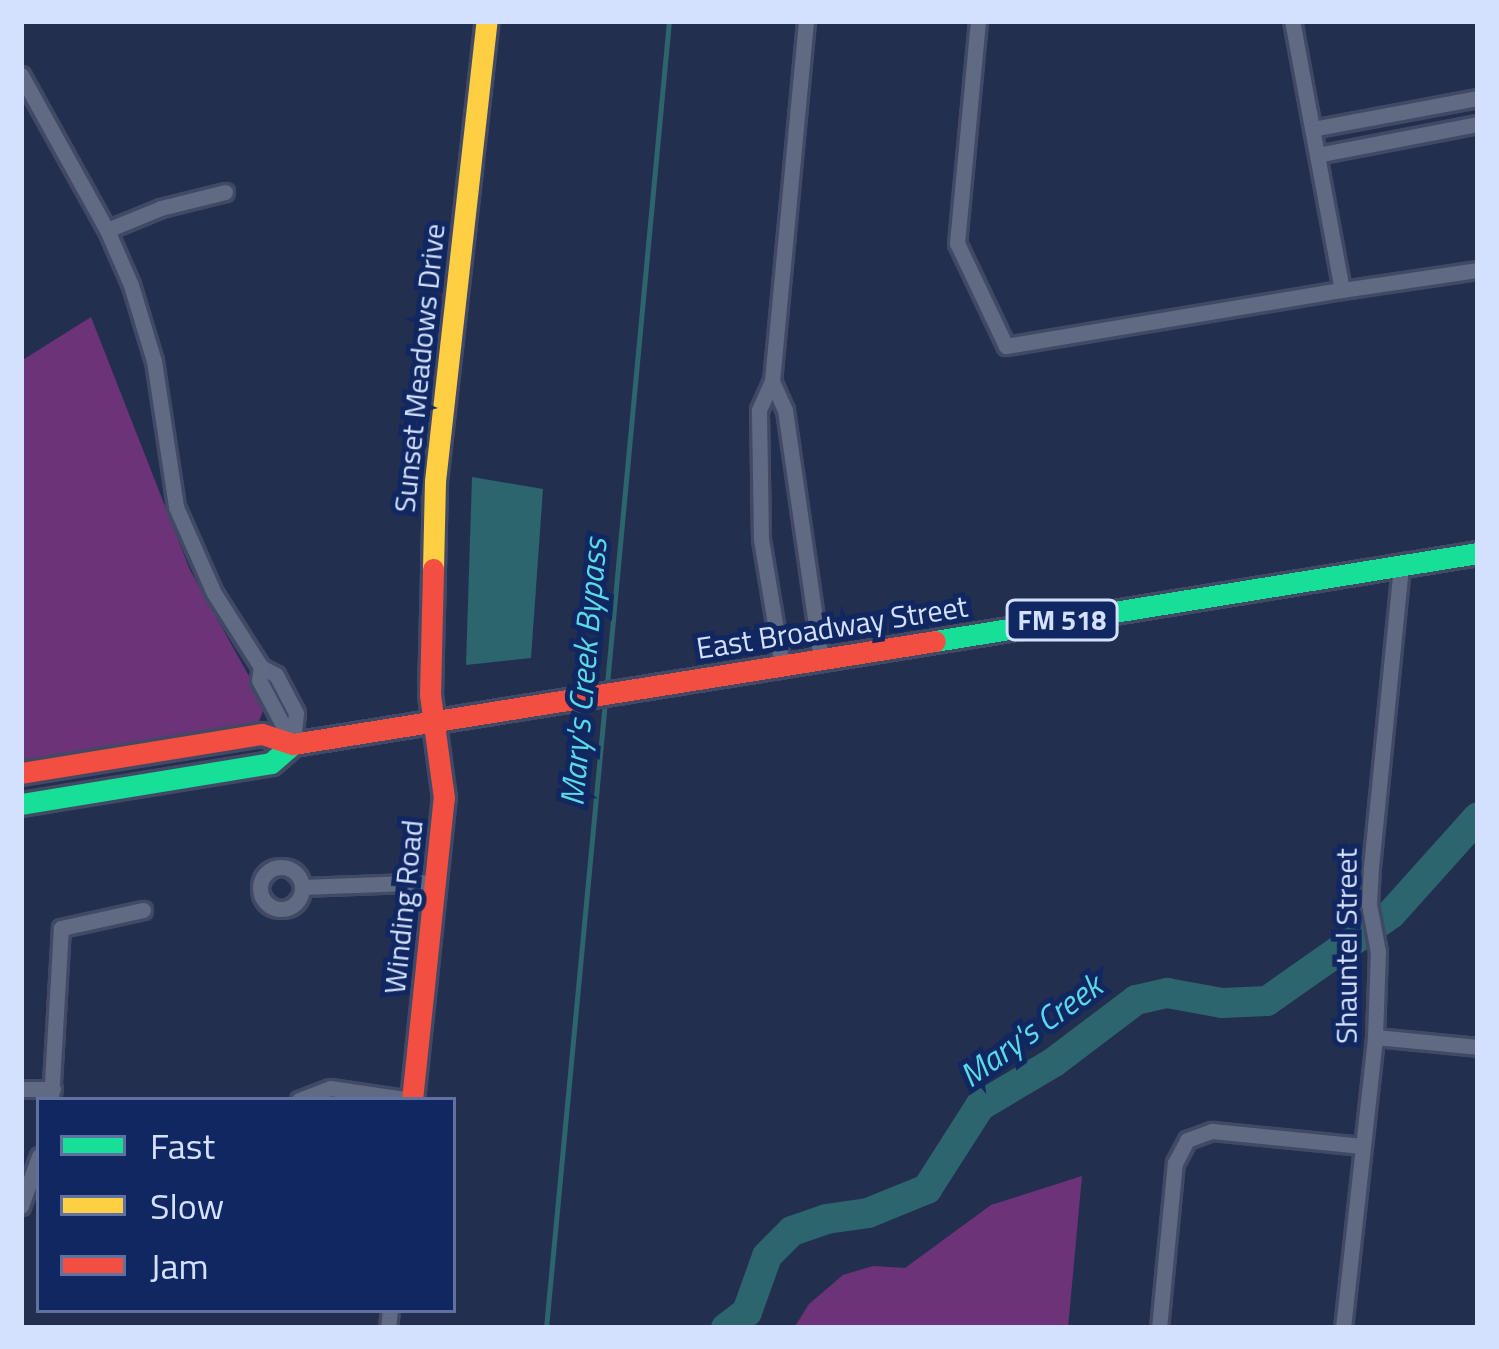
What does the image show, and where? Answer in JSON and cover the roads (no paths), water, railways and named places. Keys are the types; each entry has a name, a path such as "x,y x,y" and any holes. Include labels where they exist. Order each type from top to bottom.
{"main road":[{"name":"Sunset Meadows Drive","path":"434,721 429,623 435,481 487,21"},
{"name":"East Broadway Street","path":"434,721 1478,553"},
{"name":"FM 518","path":"21,773 262,734 292,744 434,721"},
{"name":"Winding Road","path":"411,1097 445,798 434,721"},
{"name":"FM 518","path":"21,804 271,763 292,744"}],"street":[{"path":"782,666 761,539 759,410 772,381 806,21"},
{"path":"978,21 957,243 1006,346 1478,270"},
{"path":"1292,21 1342,290"},
{"path":"21,75 107,230 149,340 176,506 214,592 261,667 276,675 296,712 292,744"},
{"path":"1312,128 1478,98"},
{"path":"1317,154 1478,124"},
{"path":"107,230 160,208 225,193"},
{"path":"772,381 785,410 821,659"},
{"name":"Shauntel Street","path":"1343,1328 1375,1036 1378,952 1369,904 1401,565"},
{"path":"302,887 435,882"},
{"path":"21,1089 52,1095 61,928 143,910"},
{"path":"1375,1036 1478,1047"},
{"path":"307,1097 330,1088 391,1097"},
{"path":"1159,1328 1175,1163 1187,1140 1212,1131 1362,1146"},
{"path":"21,1206 36,1164"}],"waterway":[{"name":"Mary's Creek Bypass","path":"607,684 669,21"},
{"name":"Mary's Creek Bypass","path":"546,1328 605,702"},
{"name":"Mary's Creek","path":"726,1328 747,1312 767,1256 792,1231 826,1219 868,1213 927,1189 980,1106 1054,1062 1136,1000 1167,993 1222,1003 1267,1001 1391,914 1478,817"}]}
